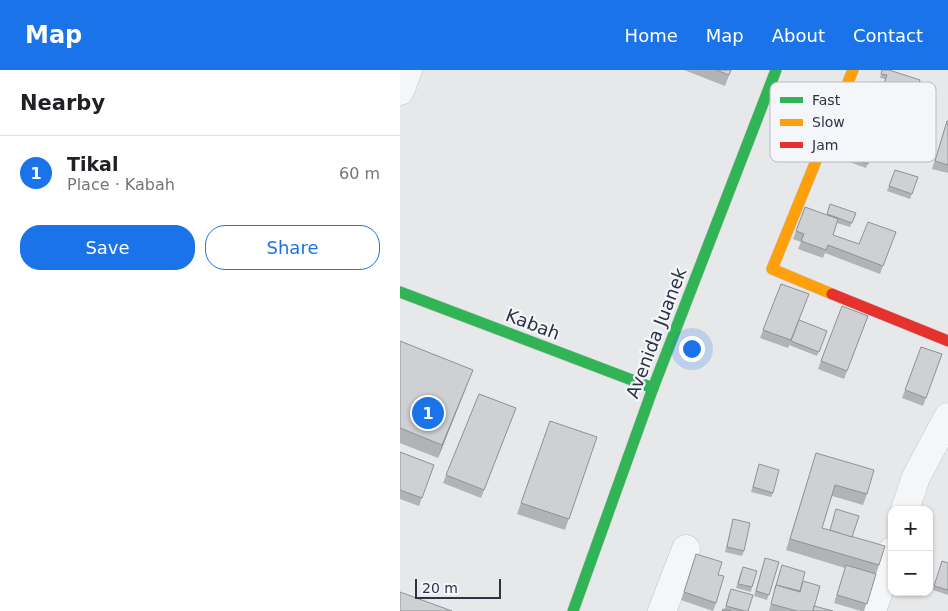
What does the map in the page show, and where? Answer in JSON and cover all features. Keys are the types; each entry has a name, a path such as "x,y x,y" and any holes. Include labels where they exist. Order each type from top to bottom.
{"street":[{"path":"400,91 408,70"},
{"name":"Avenida Juanek","path":"771,82 776,70"},
{"path":"848,82 853,70"},
{"name":"Avenida Juanek","path":"573,611 654,388 770,86"},
{"path":"816,162 772,269 948,340"},
{"name":"Kabah","path":"400,292 654,388"},
{"path":"906,506 916,476 948,417"},
{"path":"662,611 686,549"},
{"path":"872,611 888,563"}],"building":[{"path":"716,70 731,70 729,75"},
{"path":"882,70 889,70 920,80 919,82 884,82 887,75 881,74"},
{"path":"948,121 948,165 936,161"},
{"path":"895,170 918,177 912,194 889,186"},
{"path":"830,204 856,213 852,223 827,214"},
{"path":"805,207 838,219 833,235 859,244 868,222 896,232 883,266 828,245 826,250 801,241 804,234 796,231"},
{"path":"781,284 809,294 791,340 763,330"},
{"path":"842,306 868,316 847,371 821,361"},
{"path":"799,320 827,331 819,352 791,341"},
{"path":"400,341 473,370 442,445 400,428"},
{"path":"921,347 942,354 926,398 905,390"},
{"path":"479,394 516,408 484,490 446,475"},
{"path":"550,421 597,437 569,519 521,503"},
{"path":"400,452 434,465 422,498 400,490"},
{"path":"816,453 874,470 867,494 835,485 822,528 885,546 879,565 790,539"},
{"path":"759,464 779,470 773,493 753,487"},
{"path":"836,509 859,516 852,537 830,530"},
{"path":"733,519 750,523 744,551 727,547"},
{"path":"696,554 722,562 718,575 724,576 716,603 684,592"},
{"path":"765,558 779,562 769,595 756,591"},
{"path":"942,561 948,563 948,590 934,586"},
{"path":"782,565 805,572 800,591 776,585"},
{"path":"846,565 876,574 867,604 837,595"},
{"path":"743,567 757,571 752,587 738,584"},
{"path":"803,581 820,586 813,611 797,611 771,604 776,585 800,592"},
{"path":"731,589 753,595 748,611 726,606"},
{"path":"400,592 452,611 400,611"},
{"path":"814,606 833,611 813,611"}],"traffic: fast":[{"path":"771,82 776,70"},
{"path":"573,611 653,388 770,86"},
{"path":"400,292 653,388"}],"traffic: slow":[{"path":"848,82 853,70"},
{"path":"816,162 772,269 832,294"}],"traffic: jam":[{"path":"832,294 948,341"}],"place":[{"name":"Tikal","path":"428,413"}]}
